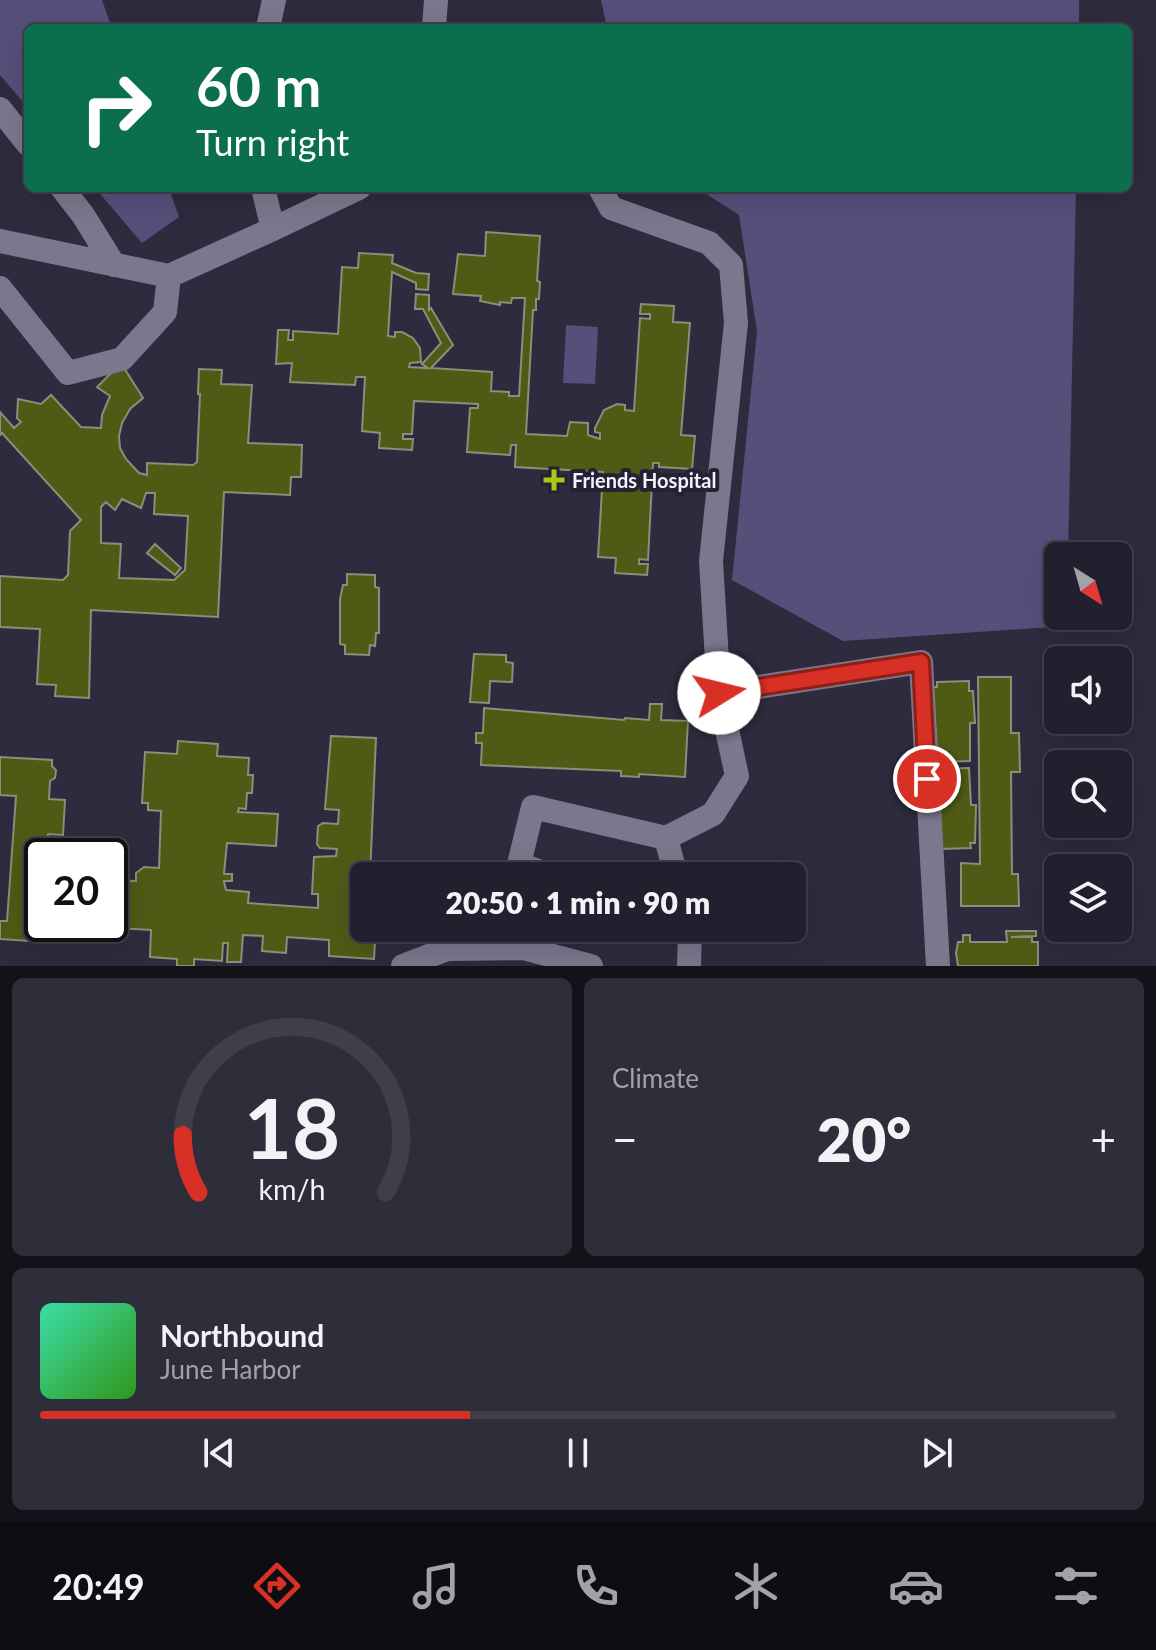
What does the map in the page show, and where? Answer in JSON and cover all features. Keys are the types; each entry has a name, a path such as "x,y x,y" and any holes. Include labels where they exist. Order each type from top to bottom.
{"lane":[{"path":"269,24 274,0"},
{"path":"434,24 436,0"},
{"path":"0,109 24,139"},
{"path":"65,192 114,265"},
{"path":"264,192 273,229"},
{"path":"0,241 169,276 351,192"},
{"path":"519,862 533,807 666,838 713,814 737,776 719,693 711,561 736,323 731,265 709,243 611,208 602,192"},
{"path":"0,288 68,373 122,359 165,312 169,276"},
{"path":"719,693 921,662 938,966"},
{"path":"666,838 672,862"},
{"path":"689,966 690,942"},
{"path":"403,966 447,949 508,948 523,948 591,966"}],"shaded area":[{"path":"0,0 102,0 111,24 24,24 24,103 0,75"},
{"path":"601,0 1079,0 1079,24 606,24"},
{"path":"98,192 170,192 179,217 142,243"},
{"path":"703,192 1076,192 1068,542 1044,542 1044,628 843,641 732,580 757,331 739,215"},
{"path":"566,325 598,327 595,384 563,383"}],"building":[{"path":"486,232 540,236 539,299 536,299 536,310 533,310 526,434 567,436 570,422 588,423 588,435 600,439 600,433 595,432 595,428 604,410 617,404 625,405 625,410 634,411 640,318 650,319 650,314 640,314 641,304 674,306 673,322 690,323 681,435 695,436 692,469 659,467 659,463 653,463 648,560 639,559 639,564 648,564 647,575 615,573 616,558 598,557 603,472 515,467 516,445 511,445 510,455 467,452 470,408 478,408 478,404 414,401 412,434 403,434 403,439 413,439 412,450 379,448 380,433 362,431 365,377 356,377 355,385 290,382 292,363 276,364 278,330 289,330 288,340 293,340 293,331 338,334 342,267 358,268 359,253 393,255 392,263 416,273 429,274 428,290 416,289 416,283 392,272 388,336 395,337 395,332 402,332 413,338 420,348 421,362 410,363 409,367 428,368 422,364 441,343 423,309 415,309 416,294 429,295 429,310 431,308 453,345 431,368 492,372 491,391 519,396 525,298 512,298 511,303 500,302 500,305 480,301 481,296 453,294 458,254 485,256"},
{"path":"121,363 143,398 130,409 119,436 120,448 126,459 139,473 147,475 147,463 193,465 197,462 199,369 222,370 221,384 252,385 248,443 302,445 301,477 291,477 290,495 224,492 218,617 91,610 89,698 55,696 56,685 37,684 40,629 0,627 0,576 63,580 68,575 70,531 81,520 2,433 0,435 0,412 14,428 21,422 17,418 18,399 41,404 51,395 81,427 101,428 102,415 110,396 97,387","holes":["146,493 155,493 154,514 188,516 185,570 174,580 119,578 121,544 101,543 101,507 106,502 115,510 122,499 141,508"]},
{"path":"155,544 181,568 175,575 147,553"},
{"path":"347,574 375,575 375,587 379,588 379,633 376,633 375,646 370,645 369,655 345,654 345,645 340,644 340,599 343,585 347,585"},
{"path":"474,654 506,655 506,662 513,663 512,682 490,681 489,703 470,702"},
{"path":"978,677 1011,677 1011,733 1019,733 1020,772 1011,772 1012,874 1018,874 1019,906 961,906 961,863 980,864"},
{"path":"969,681 969,691 973,691 975,723 970,723 970,761 938,762 932,687 937,687 937,682"},
{"path":"650,704 662,704 661,720 688,721 685,777 621,776 621,771 481,765 482,743 476,743 476,733 483,733 484,708 649,720"},
{"path":"331,736 376,738 371,862 350,862 350,942 375,942 374,959 329,956 329,940 287,937 286,953 262,951 263,936 243,935 241,962 227,962 228,943 223,943 222,961 194,959 194,966 177,966 177,959 150,957 151,930 128,929 128,881 136,881 136,873 144,867 159,868 161,811 148,810 148,803 142,803 145,752 177,754 178,741 218,744 217,756 249,758 248,775 253,775 252,793 247,793 246,809 239,808 238,812 278,814 276,846 227,843 224,874 232,874 232,881 224,881 226,890 249,892 248,903 318,908 318,894 312,894 314,857 336,856 337,849 320,848 317,844 318,826 323,823 338,824 339,810 325,809"},
{"path":"0,757 52,760 56,770 55,778 50,781 49,799 65,800 63,835 24,838 24,941 0,939 0,921 7,921 16,796 0,795"},
{"path":"969,768 971,805 976,805 975,843 970,843 971,848 939,849 938,769"},
{"path":"1006,931 1036,931 1036,936 1011,937 1032,937 1032,942 1038,942 1038,966 958,966 956,953 958,942 963,942 963,935 970,935 970,942 1007,942"}],"place":[{"name":"Friends Hospital","path":"554,480"}],"route":[{"path":"719,693 921,662 927,779"}]}
